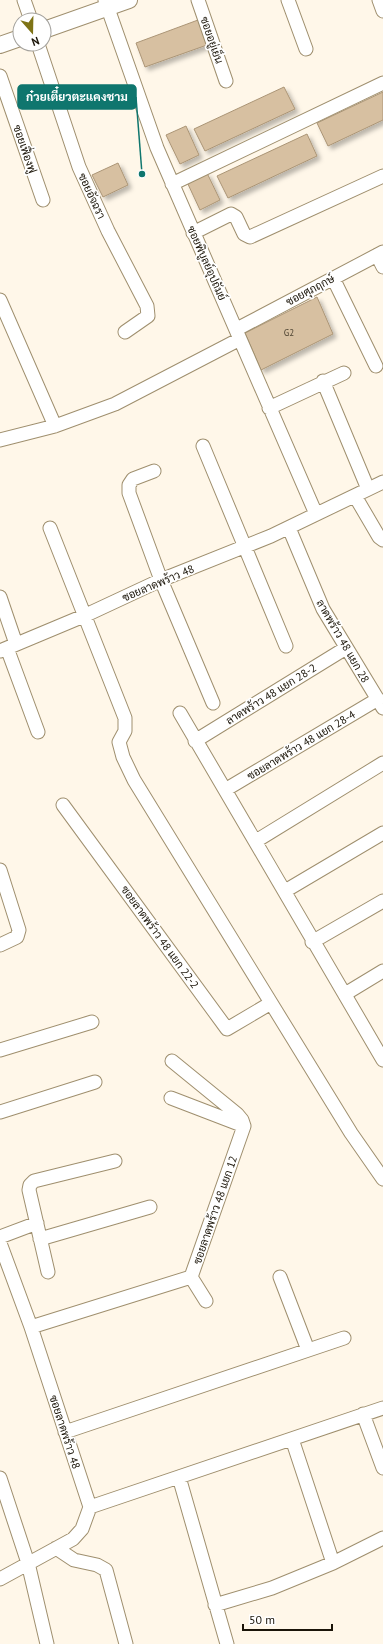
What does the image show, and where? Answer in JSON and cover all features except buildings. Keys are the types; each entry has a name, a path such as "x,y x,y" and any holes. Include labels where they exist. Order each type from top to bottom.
{"street":[{"path":"24,0 28,12"},
{"path":"52,27 107,4 129,0"},
{"name":"ซอยอยู่เย็น","path":"198,0 226,81"},
{"path":"288,0 306,49"},
{"path":"378,0 383,11"},
{"name":"ซอยพิบูลย์อุปถัมย์","path":"107,4 146,119 172,184 316,514"},
{"path":"0,45 12,41"},
{"name":"ซอยอัจฉรา","path":"41,52 79,167 108,231 147,306 148,316 125,332"},
{"name":"ซอยเฟื่องฟู","path":"0,76 43,200"},
{"path":"172,184 383,84"},
{"path":"193,233 231,214 236,217 244,234 250,237 383,176"},
{"path":"380,254 383,267"},
{"name":"ซอยศุภฤกษ์","path":"0,440 55,426 115,404 333,278 380,254"},
{"path":"333,278 376,366"},
{"path":"0,300 55,426"},
{"path":"269,408 344,372"},
{"path":"323,381 368,489"},
{"path":"203,446 244,548 286,646"},
{"path":"154,471 133,479 129,485 129,494 161,580 213,703"},
{"name":"ซอยลาดพร้าว 48","path":"8,648 86,615 161,580 244,548 289,528 383,482"},
{"path":"355,496 379,538 383,540"},
{"path":"50,528 86,615 125,718 124,731 120,742 123,757 134,780 351,1133 383,1179"},
{"name":"ลาดพร้าว 48 แยก 28","path":"289,528 323,609 380,703"},
{"path":"0,597 8,648 38,732"},
{"name":"ลาดพร้าว 48 แยก 28-2","path":"195,741 346,648"},
{"name":"ซอยลาดพร้าว 48 แยก 28-4","path":"225,790 380,703"},
{"path":"180,714 285,891 312,942 345,994 379,1041 383,1060"},
{"path":"256,841 383,763"},
{"name":"ซอยลาดพร้าว 48 แยก 22-2","path":"63,805 227,1029 271,1003"},
{"path":"285,891 383,834"},
{"path":"0,870 19,930 17,937 0,945"},
{"path":"312,942 383,901"},
{"path":"345,994 383,971"},
{"path":"0,1050 92,1022"},
{"path":"172,1061 236,1114 242,1120 244,1126"},
{"path":"0,1112 95,1082"},
{"path":"171,1098 244,1126"},
{"name":"ซอยลาดพร้าว 48 แยก 12","path":"30,1328 191,1277 244,1126"},
{"path":"48,1272 29,1190 30,1185 34,1182 115,1161"},
{"path":"40,1239 150,1207"},
{"path":"0,1237 37,1223"},
{"name":"ซอยลาดพร้าว 48","path":"0,1243 90,1507"},
{"path":"191,1277 206,1301"},
{"path":"280,1277 308,1350"},
{"path":"65,1432 344,1338"},
{"path":"0,1579 73,1540 82,1529 90,1507 383,1408"},
{"path":"363,1414 383,1468"},
{"path":"292,1439 333,1563"},
{"path":"179,1477 227,1644"},
{"path":"0,1478 28,1563 47,1644"},
{"path":"215,1605 272,1588 333,1563 383,1538"},
{"path":"56,1548 74,1560 97,1565 106,1570 126,1644"}],"place":[{"name":"ก๋วยเตี๋ยวตะแคงชาม","path":"142,174"}]}
